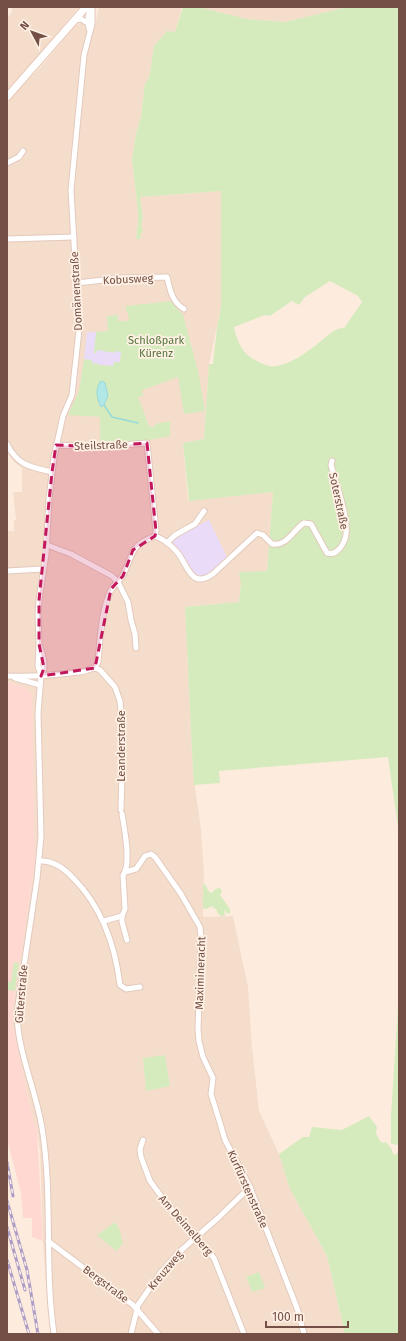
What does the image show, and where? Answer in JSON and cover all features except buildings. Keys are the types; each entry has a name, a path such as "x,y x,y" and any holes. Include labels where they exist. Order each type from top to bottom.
{"main road":[{"path":"7,97 28,75 86,7"}],"street":[{"name":"Domänenstraße","path":"90,30 89,24 91,7"},
{"name":"Domänenstraße","path":"41,676 39,671 38,614 47,545 52,472 56,445 63,416 72,395 79,330 71,190 84,55 92,24 91,7"},
{"path":"74,21 81,20 89,24"},
{"path":"7,163 19,156 23,151"},
{"path":"7,239 74,237"},
{"name":"Kobusweg","path":"77,283 121,278 167,278 174,300 184,309"},
{"name":"Steilstraße","path":"56,445 98,447 147,443 156,524 154,536"},
{"path":"7,444 21,463 26,466 52,472"},
{"name":"Soterstraße","path":"154,536 162,538 167,542 180,555 189,573 194,578 200,579 207,578 214,573 257,533 263,535 272,544 278,544 289,538 304,523 309,523 313,527 327,553 331,554 342,546 346,535 344,516 331,464 332,461"},
{"path":"167,542 175,535 195,524 204,511"},
{"path":"8,676 41,676 83,672 95,668 98,662 106,604 111,589 123,576 136,546 154,536"},
{"path":"47,545 71,554 112,576 118,582 128,602 135,634 136,648"},
{"path":"7,571 43,569"},
{"name":"Leanderstraße","path":"95,668 100,670 114,687 120,701 123,733 120,792 127,863 126,872"},
{"path":"8,676 40,685"},
{"name":"Güterstraße","path":"41,676 38,713 41,836 39,861 19,995 17,1024 42,1128 46,1163 48,1241 54,1334"},
{"name":"Maximineracht","path":"126,872 136,869 144,856 151,854 155,857 178,889 200,927 201,939 198,1015 200,1044"},
{"path":"39,861 58,864 71,874 85,889 104,921 114,950 120,985 126,989 140,987"},
{"path":"126,872 123,874 125,909 122,916 122,922 127,940"},
{"path":"104,921 122,916"},
{"name":"Kurfürstenstraße","path":"200,1044 208,1070 213,1078 211,1094 225,1140 250,1187 297,1308 304,1334"},
{"name":"Am Deimelberg","path":"143,1140 140,1149 141,1157 150,1181 164,1200 214,1258 244,1334"},
{"name":"Kreuzweg","path":"131,1334 137,1308 161,1272 178,1253 218,1218 250,1187"},
{"name":"Bergstraße","path":"48,1241 137,1308 158,1334"}],"highlighted area":[{"path":"147,443 156,531 155,536 133,550 123,576 111,589 95,668 41,676 44,668 39,644 39,600 56,445 98,447"}],"shaded area":[{"path":"12,7 79,7 7,93 7,19 12,12"},
{"path":"99,7 182,7 175,32 167,31 154,46 150,73 147,83 145,83 141,116 136,134 132,159 138,212 136,237 141,227 143,217 140,197 221,191 221,308 209,364 204,439 183,443 188,500 273,492 267,571 241,583 239,602 185,607 193,773 201,829 204,873 203,917 233,916 248,987 252,1046 259,1111 280,1156 290,1189 327,1256 345,1334 51,1334 43,1242 40,1151 37,1131 12,1023 15,991 35,862 25,687 7,682 7,531 14,531 14,520 16,520 13,492 22,492 22,468 14,462 7,452 7,100 39,69 76,25 80,23 84,24 86,28 94,29"},
{"path":"198,7 347,7 285,22 247,19"},
{"path":"118,315 121,352 120,363 114,362 114,366 99,365 84,359 87,332 108,332 107,316"},
{"path":"209,520 227,557 207,575 201,576 192,572 179,550 172,543 177,537"},
{"path":"7,682 25,687 32,695 35,862 15,991 12,1023 37,1131 43,1241 32,1237 32,1218 23,1218 21,1193 7,1139"}],"green space":[{"path":"183,7 198,7 247,19 285,22 347,7 399,7 399,835 388,757 219,771 220,783 194,785 185,607 239,602 241,583 239,572 267,571 273,492 189,501 183,443 204,439 209,364 213,364 217,327 221,308 221,191 140,197 143,217 141,227 143,229 140,239 136,239 138,212 132,159 136,134 141,116 145,83 147,82 150,73 154,46 167,31 175,32","holes":["330,281 358,296 362,302 344,328 334,331 303,354 282,365 269,366 252,358 244,352 237,338 234,327 265,315 270,316 292,301 299,305 305,297"]},
{"name":"Schloßpark Kürenz","path":"171,301 183,315 198,371 205,411 184,414 178,377 142,390 143,396 138,397 149,426 155,427 155,424 170,421 170,436 144,441 100,444 100,417 68,415 79,391 84,359 92,360 92,363 99,365 113,366 114,362 120,362 121,352 115,351 115,353 97,350 96,353 94,353 96,332 108,331 107,316 118,315 118,321 129,321 126,306"},
{"path":"203,883 211,893 215,889 220,888 222,891 220,895 230,909 230,914 224,910 225,916 221,916 218,914 216,909 213,908 213,906 206,909 203,908"},
{"path":"14,962 19,963 15,991 7,990 7,982 11,982"},
{"path":"399,991 399,1144 395,1145 391,1144 391,1115"},
{"path":"165,1055 170,1086 146,1091 143,1058"},
{"path":"369,1116 377,1127 376,1134 380,1141 383,1143 386,1142 394,1155 399,1152 399,1334 345,1334 327,1256 290,1189 279,1154 303,1137 309,1137 312,1127 342,1130"},
{"path":"115,1222 119,1228 123,1243 116,1251 97,1235"},
{"path":"259,1272 265,1288 252,1292 246,1277"}],"water":[{"path":"103,381 105,383 108,396 104,405 101,407 97,392 98,385"}],"waterway":[{"path":"104,405 112,417 138,423"}],"railway":[{"path":"7,1162 13,1196"},
{"path":"7,1201 27,1270 38,1334"},
{"path":"7,1227 25,1290"},
{"path":"7,1260 29,1334"}]}
